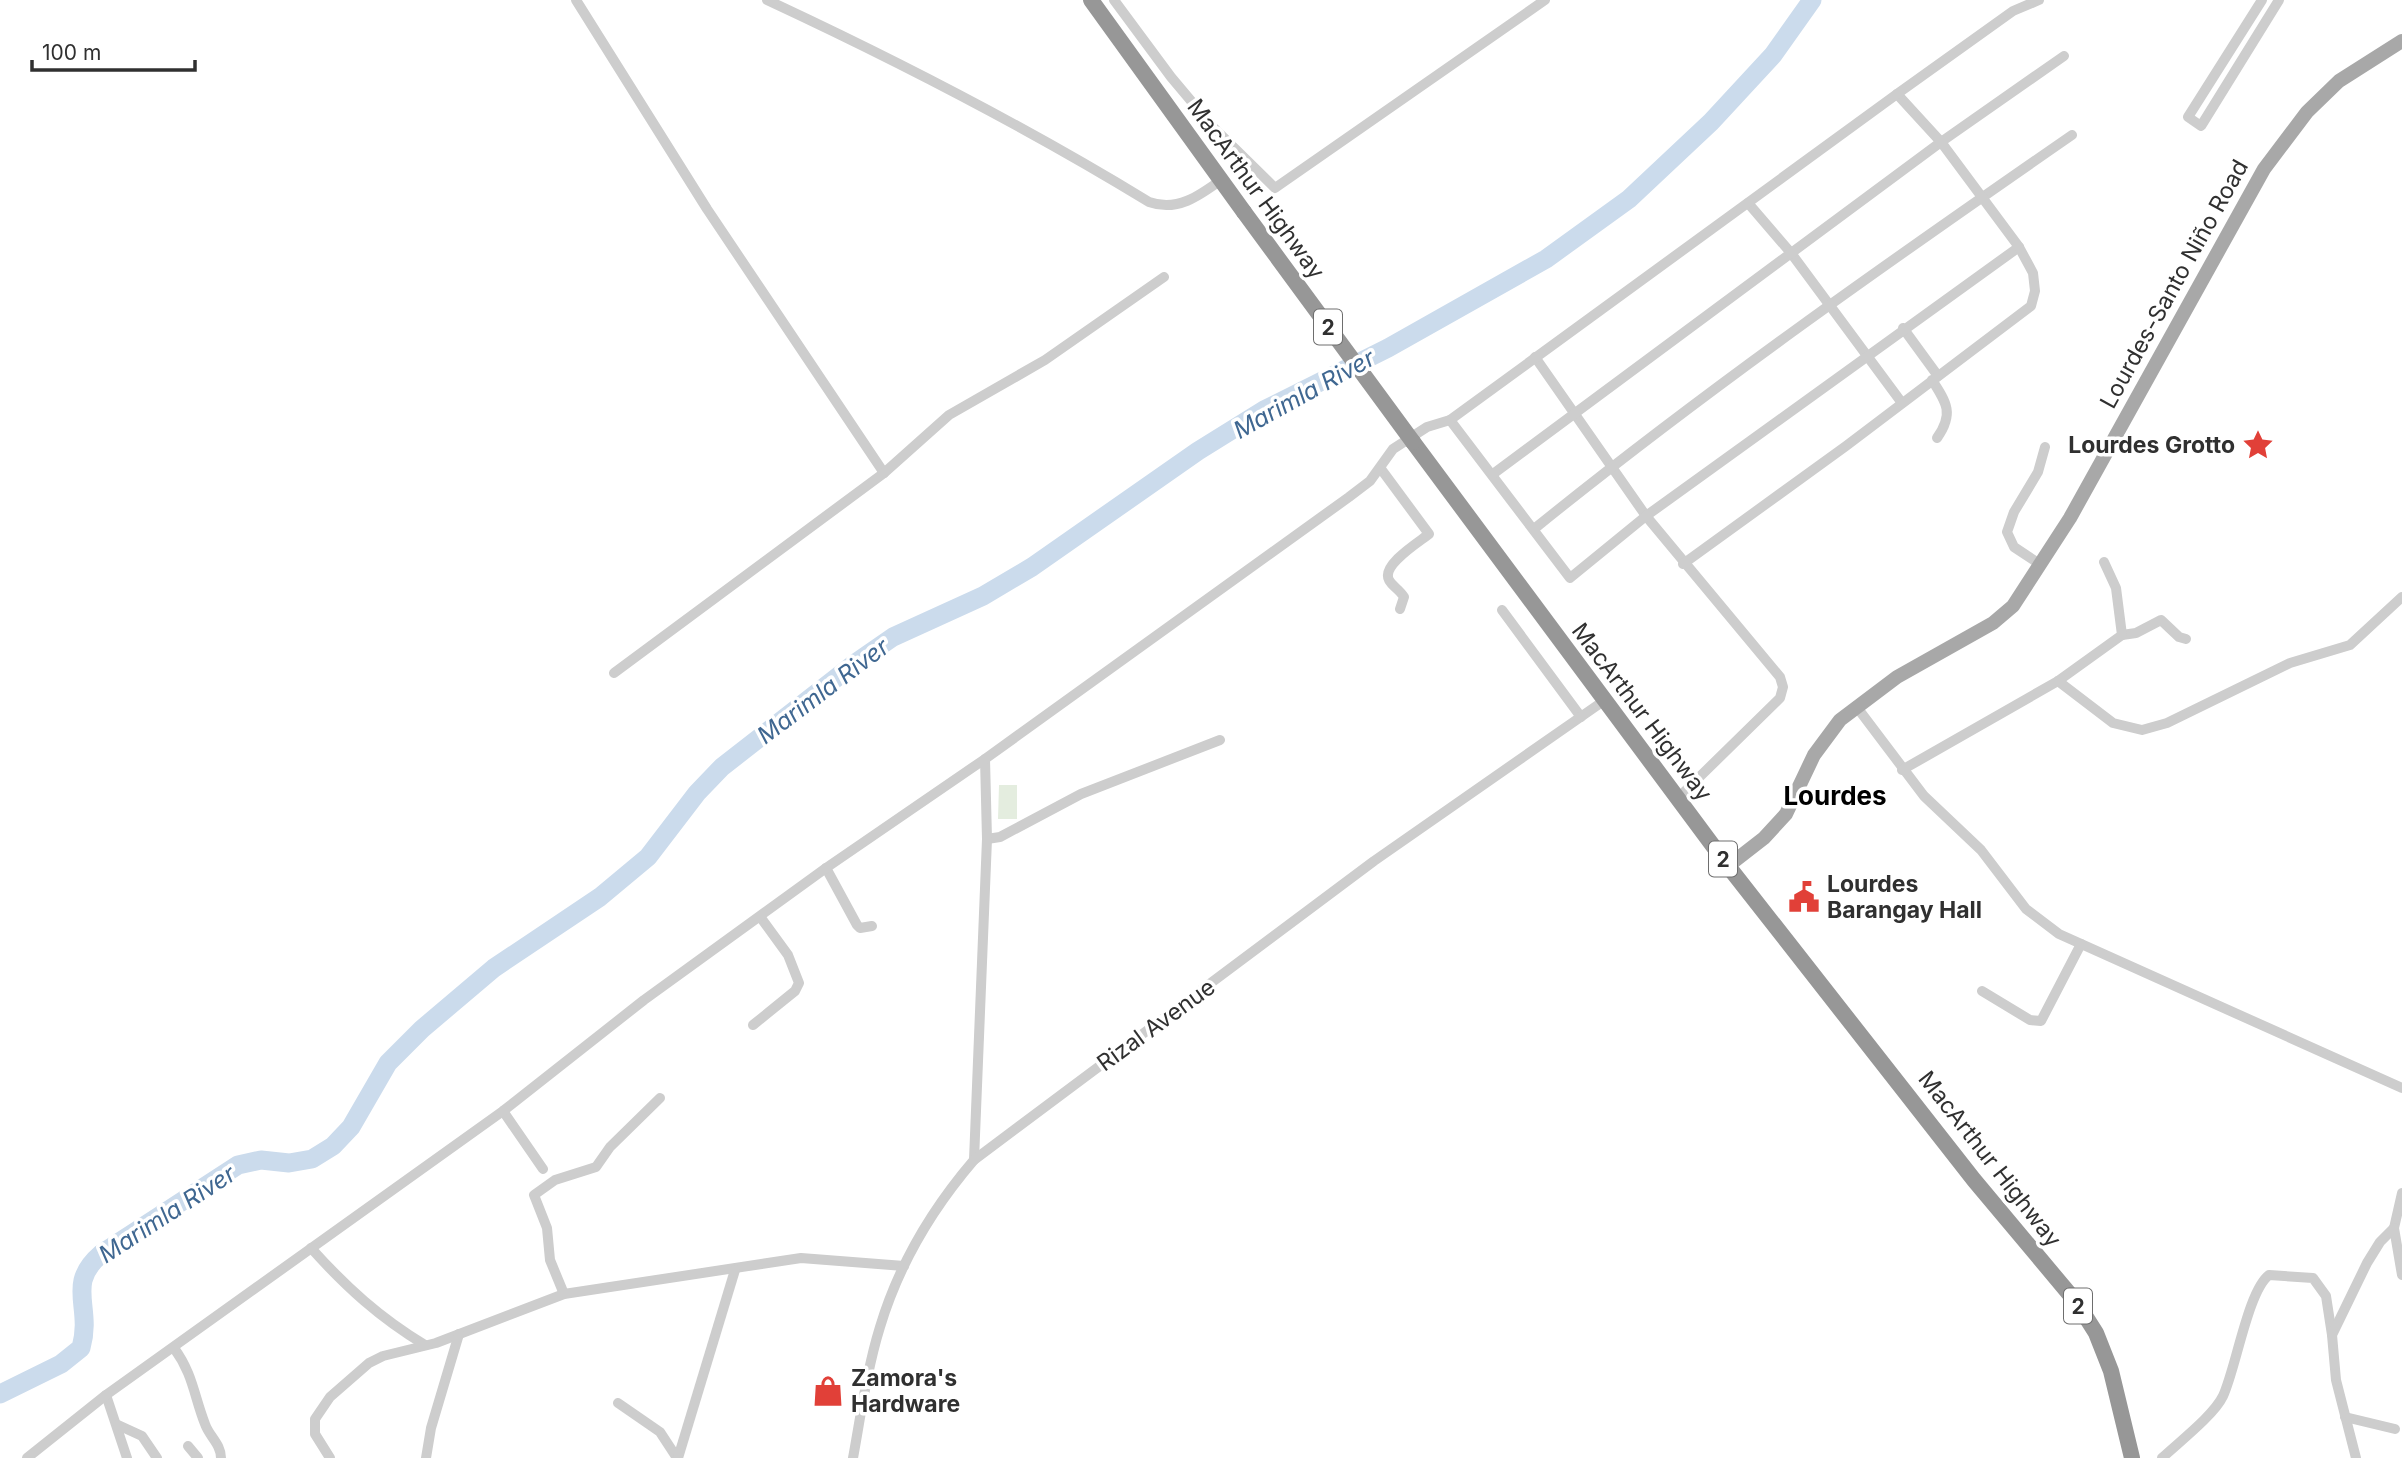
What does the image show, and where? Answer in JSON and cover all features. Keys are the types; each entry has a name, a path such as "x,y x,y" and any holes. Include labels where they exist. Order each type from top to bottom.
{"highway":[{"name":"MacArthur Highway","path":"1091,0 1413,442 1728,866 1975,1180 2077,1303 2096,1333 2122,1408 2132,1458"}],"main road":[{"name":"Lourdes-Santo Niño Road","path":"1728,866 1775,828 1786,814 1804,773 1825,737 1856,706 1897,677 2003,616 2041,565 2264,169 2307,112 2339,81 2402,41"}],"street":[{"path":"576,0 707,209 884,474"},
{"path":"767,0 1047,140 1149,202 1160,206 1181,203 1221,180"},
{"path":"784,8 795,0"},
{"path":"1114,0 1171,77 1213,127 1275,188 1545,0"},
{"path":"27,1458 106,1395 503,1111 644,1000 1349,497 1381,469 1393,450 1427,427 1450,420 2013,11 2039,0"},
{"path":"2262,0 2188,117 2201,126 2278,0"},
{"path":"1493,474 1941,142 2064,56"},
{"path":"1683,564 2031,306 2035,291 2033,272 2019,247 1941,142 1897,94"},
{"path":"1534,529 1611,467 1829,307 2072,135"},
{"path":"1748,203 1791,253 1902,403"},
{"path":"1450,420 1570,578 1646,516 1903,328 2019,247"},
{"path":"614,673 884,474 949,415 1045,360 1164,277"},
{"path":"1903,328 1948,404 1946,425 1937,438"},
{"path":"1535,357 1573,416 1646,516 1683,564 1780,677 1783,687 1780,698 1678,798"},
{"path":"2041,565 2014,547 2007,532 2014,513 2038,472 2045,447"},
{"path":"1381,469 1429,534 1393,563 1388,572 1388,580 1404,597 1400,609"},
{"path":"2104,562 2116,588 2122,635"},
{"path":"2058,681 2113,723 2142,730 2167,723 2290,663 2350,645 2402,597"},
{"path":"1502,610 1581,717"},
{"path":"1902,770 2058,681 2122,635 2136,633 2161,620 2179,637 2186,639"},
{"name":"Rizal Avenue","path":"853,1458 877,1338 904,1266 927,1221 974,1160 1374,862 1605,700"},
{"path":"1856,706 1924,796 1981,850 2025,909 2059,934 2402,1088"},
{"path":"987,839 1000,837 1081,794 1220,740"},
{"path":"974,1160 987,839 985,759"},
{"path":"826,868 857,925 860,928 872,926"},
{"path":"753,1025 795,991 799,983 788,955 761,918"},
{"path":"1982,991 2030,1020 2041,1021 2081,944"},
{"path":"564,1294 550,1260 547,1228 534,1195 555,1180 596,1167 610,1147 660,1098"},
{"path":"503,1111 543,1169"},
{"path":"2402,1193 2394,1228 2402,1275"},
{"path":"2332,1335 2367,1263 2380,1242 2394,1228"},
{"path":"311,1248 349,1291 394,1326 425,1345"},
{"path":"329,1457 318,1441 314,1426 318,1413 330,1397 369,1363 383,1356 459,1334 564,1294 801,1258 904,1266"},
{"path":"677,1458 735,1270"},
{"path":"2162,1458 2223,1396 2250,1311 2263,1279 2269,1275 2313,1279 2326,1296 2332,1351 2356,1458"},
{"path":"426,1458 431,1428 459,1334"},
{"path":"174,1348 188,1369 205,1426 218,1445 221,1458"},
{"path":"106,1395 127,1458"},
{"path":"618,1403 660,1432 677,1458"},
{"path":"2345,1417 2395,1429"},
{"path":"118,1425 142,1436 157,1458"},
{"path":"188,1446 198,1458"}],"shaded area":[{"path":"999,785 1017,785 1017,819 998,819"}],"waterway":[{"name":"Marimla River","path":"0,1394 61,1364 81,1348 84,1333 84,1276 101,1254 238,1165 261,1160 289,1163 312,1159 333,1146 351,1127 388,1063 422,1029 494,968 600,897 648,857 697,793 722,767 854,664 893,637 983,596 1032,567 1198,451 1264,410 1388,348 1546,259 1629,199 1711,122 1773,55 1812,0"}],"place":[{"name":"Lourdes Grotto","path":"2258,445"},
{"name":"Lourdes Barangay Hall","path":"1804,897"},
{"name":"Zamora's Hardware","path":"828,1391"}],"district":[{"name":"Lourdes","path":"1835,795"}]}
